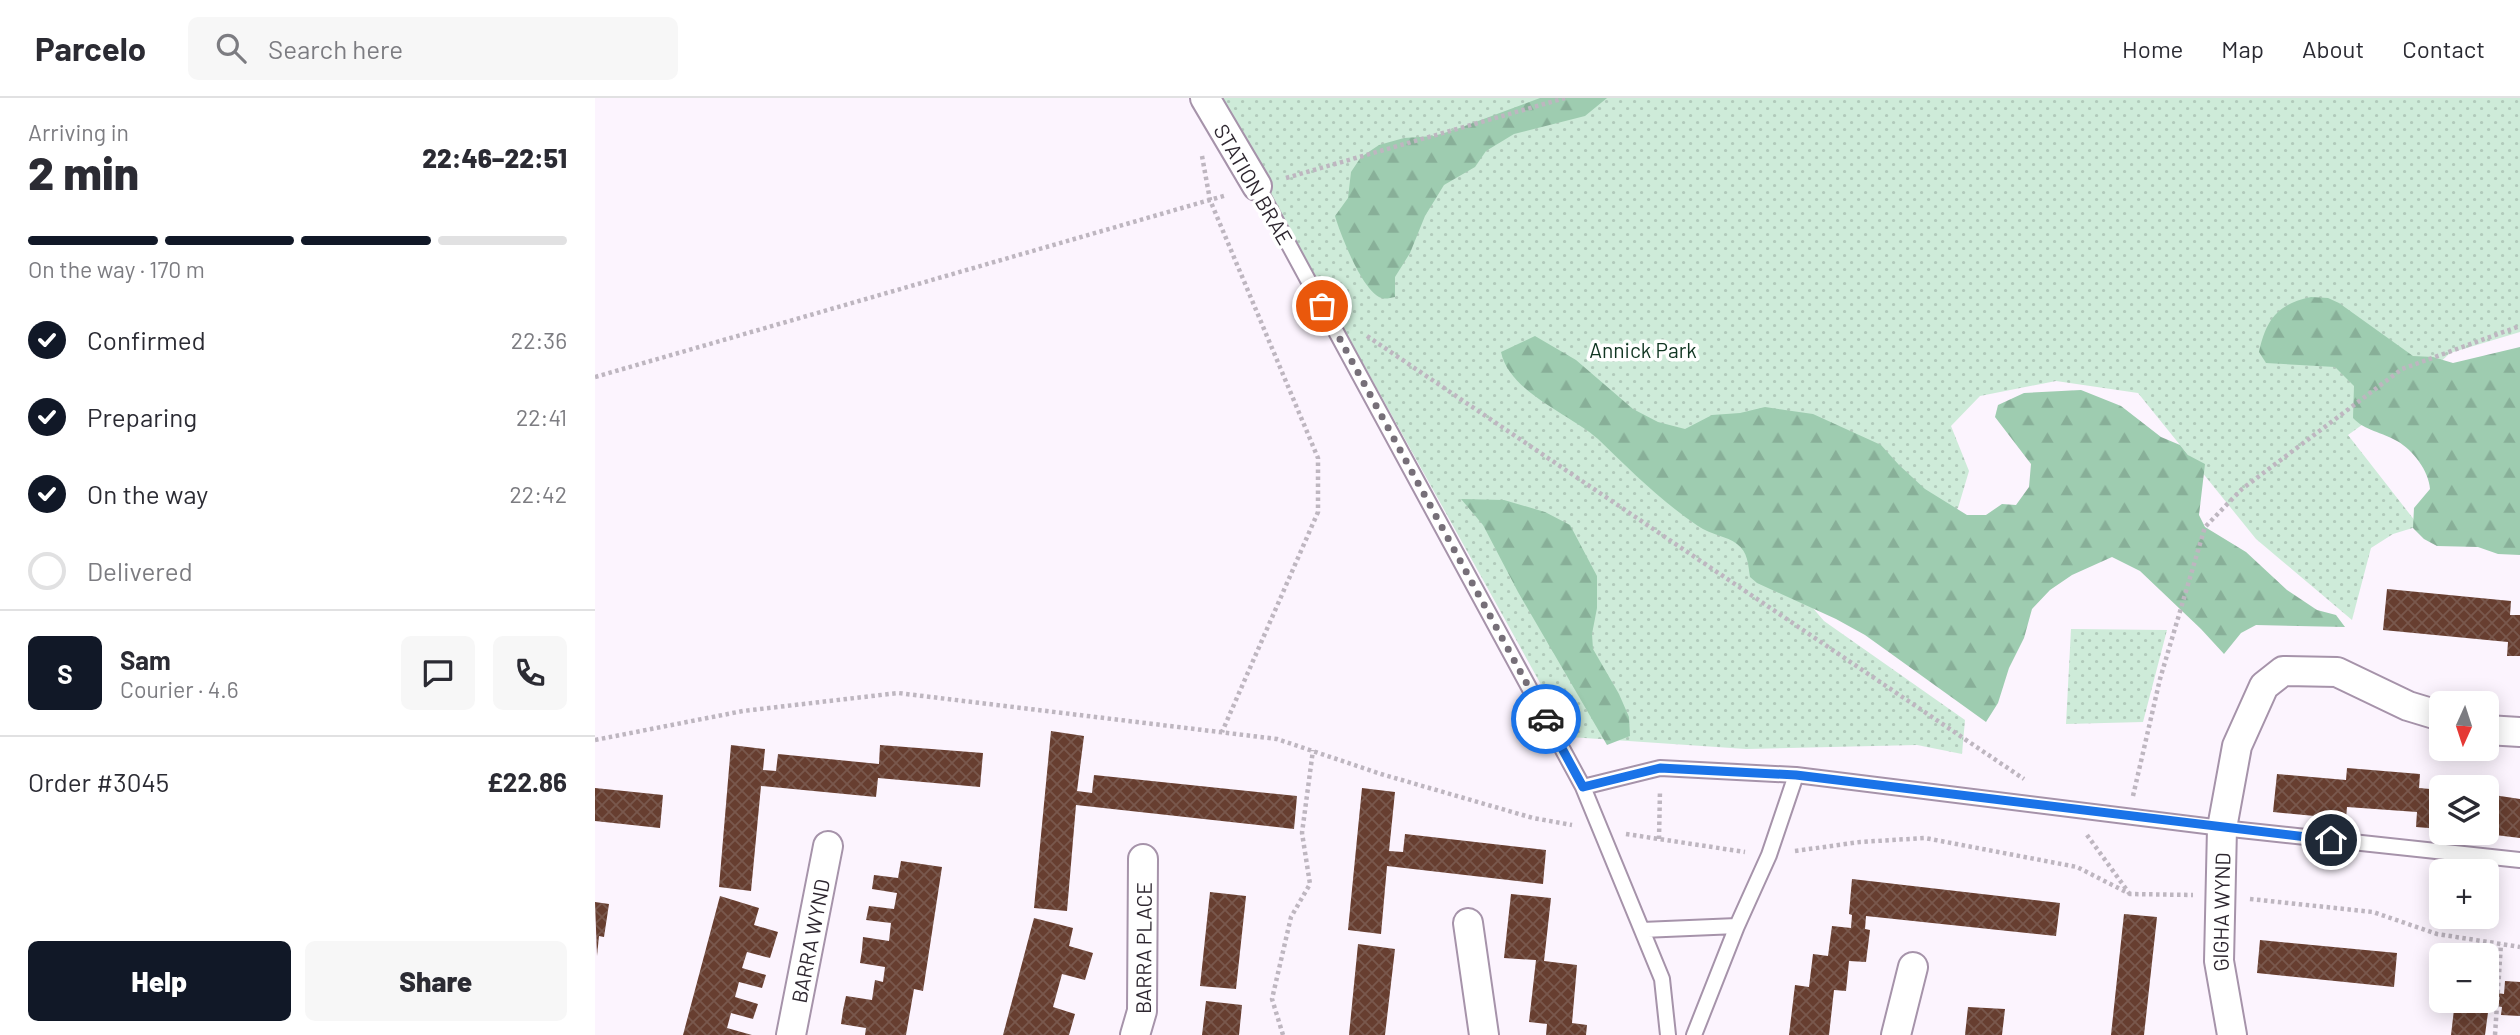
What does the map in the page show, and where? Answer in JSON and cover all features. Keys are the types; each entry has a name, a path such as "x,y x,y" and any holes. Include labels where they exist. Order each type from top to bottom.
{"street":[{"name":"STATION BRAE","path":"1205,98 1257,186"},
{"name":"GIGHA WYND","path":"2232,1035 2219,961 2222,828 2237,746 2264,686 2283,671 2337,672 2408,706 2429,712"},
{"path":"2499,731 2520,732"},
{"name":"BARRA WYND","path":"791,1035 828,846"},
{"name":"BARRA PLACE","path":"1135,1035 1142,1011 1143,859"},
{"path":"1468,923 1484,1035"},
{"path":"1896,1035 1913,967"}],"lane":[{"name":"STATION BRAE","path":"1257,186 1583,787 1662,979 1668,1035"},
{"path":"1583,787 1660,768 1796,775 2128,817 2520,860"},
{"path":"1694,1035 1737,926 1769,855 1796,775"},
{"path":"1642,930 1737,926"}],"path":[{"path":"595,377 1565,98"},
{"path":"1202,155 1210,200 1318,458 1318,512 1222,732"},
{"path":"1322,306 2069,809 2130,894"},
{"path":"2128,817 2160,679 2205,527 2242,489 2402,369 2520,326"},
{"path":"595,740 743,711 898,692 1277,739 1381,774 1533,818 1659,839 1769,855 1860,842 1925,838 2077,867 2130,894 2220,896 2374,912 2437,934 2520,947"},
{"path":"1283,1035 1272,999 1291,917 1310,884 1302,833 1313,750"},
{"path":"1659,839 1660,768"},
{"path":"2495,1035 2501,944"}],"green space":[{"name":"Annick Park","path":"1216,98 2520,98 2520,332 2450,353 2413,388 2348,435 2419,526 2393,534 2371,548 2352,620 2256,539 2138,393 2056,381 1980,396 1951,426 1969,471 1958,508 1918,532 1782,572 1824,621 1965,720 1962,754 1917,745 1746,749 1570,737"},
{"path":"1540,98 1607,98 1585,116 1514,134 1486,151 1475,167 1444,185 1425,216 1410,253 1395,277 1395,297 1379,297 1365,283 1335,216 1348,198 1351,172 1361,157 1379,145 1404,138 1434,136"},
{"path":"2311,297 2328,298 2339,303 2413,356 2433,357 2453,363 2520,347 2520,555 2498,554 2478,547 2437,546 2424,539 2413,528 2414,508 2430,489 2427,475 2414,455 2403,445 2363,426 2353,418 2354,386 2335,367 2266,363 2259,352 2270,322 2290,304"},
{"path":"1535,336 1576,360 1633,409 1658,422 1685,429 1712,415 1740,413 1765,407 1813,414 1881,445 1925,489 1967,515 1986,515 2002,504 2016,505 2029,487 2031,464 1995,417 1998,405 2024,393 2081,390 2121,406 2161,437 2180,445 2188,455 2205,464 2199,515 2205,527 2246,552 2287,590 2317,610 2336,615 2345,627 2256,625 2241,633 2224,654 2140,571 2112,557 2072,575 2050,590 2032,609 2024,638 2009,668 1998,703 1986,722 1865,635 1757,583 1750,577 1748,563 1741,547 1703,529 1684,516 1646,485 1598,439 1528,391 1506,366 1501,352"},
{"path":"1461,499 1504,500 1545,512 1570,525 1597,576 1593,649 1629,717 1630,736 1607,745 1518,592 1483,525"},
{"path":"2071,629 2167,630 2143,722 2066,724"}],"building":[{"path":"2387,589 2511,601 2510,615 2520,615 2520,656 2507,656 2508,642 2383,630"},
{"path":"1051,731 1084,736 1077,791 1092,793 1094,775 1297,796 1294,829 1076,805 1067,911 1034,908"},
{"path":"731,745 765,749 763,770 776,771 778,754 879,764 880,745 983,753 980,787 878,778 876,797 761,786 751,891 719,887"},
{"path":"2347,768 2420,774 2419,788 2429,789 2429,828 2416,827 2417,812 2347,807 2346,819 2273,812 2277,774 2346,780"},
{"path":"595,788 663,795 660,828 595,821"},
{"path":"1362,788 1395,792 1389,851 1403,852 1405,834 1546,850 1543,884 1387,866 1381,934 1348,930"},
{"path":"2499,796 2520,799 2520,838 2499,835"},
{"path":"901,861 942,867 923,991 914,989 906,1035 865,1035 866,1028 841,1024 843,1010 846,996 872,1000 875,980 883,982 885,967 860,963 863,937 889,941 891,923 866,920 869,906 894,909 897,893 872,889 874,875 898,878"},
{"path":"1852,879 2060,903 2056,936 1866,916 1865,929 1870,930 1866,962 1849,961 1846,991 1834,990 1829,1035 1789,1035 1795,985 1809,987 1813,954 1828,956 1832,926 1851,928 1852,915 1849,914"},
{"path":"1210,892 1246,896 1236,989 1200,986"},
{"path":"1511,894 1551,898 1544,961 1577,965 1572,1023 1587,1025 1586,1035 1546,1035 1547,1024 1529,1022 1536,960 1504,958"},
{"path":"720,896 759,908 754,925 778,932 770,958 747,952 742,968 766,975 762,988 739,982 735,997 758,1004 753,1019 731,1013 727,1028 752,1035 683,1035"},
{"path":"595,902 609,904 604,937 599,936 597,956"},
{"path":"2124,914 2157,917 2144,1035 2111,1035"},
{"path":"1034,918 1073,928 1069,946 1093,953 1085,980 1062,974 1053,1007 1075,1014 1069,1035 1003,1035"},
{"path":"2260,940 2397,953 2394,987 2257,973"},
{"path":"1358,944 1395,949 1385,1035 1349,1035"},
{"path":"2505,981 2520,982 2520,1016 2501,1015 2502,1007 2499,1007 2499,993 2504,994"},
{"path":"1206,1001 1242,1005 1239,1035 1202,1035"},
{"path":"1968,1007 2005,1009 2002,1035 1965,1035"},
{"path":"2454,1013 2488,1013 2485,1035 2451,1035"}],"way so far":[{"path":"1322,306 1546,719"}],"route":[{"path":"1546,719 1583,787 1660,768 1741,771 1796,775 2331,840"}]}
